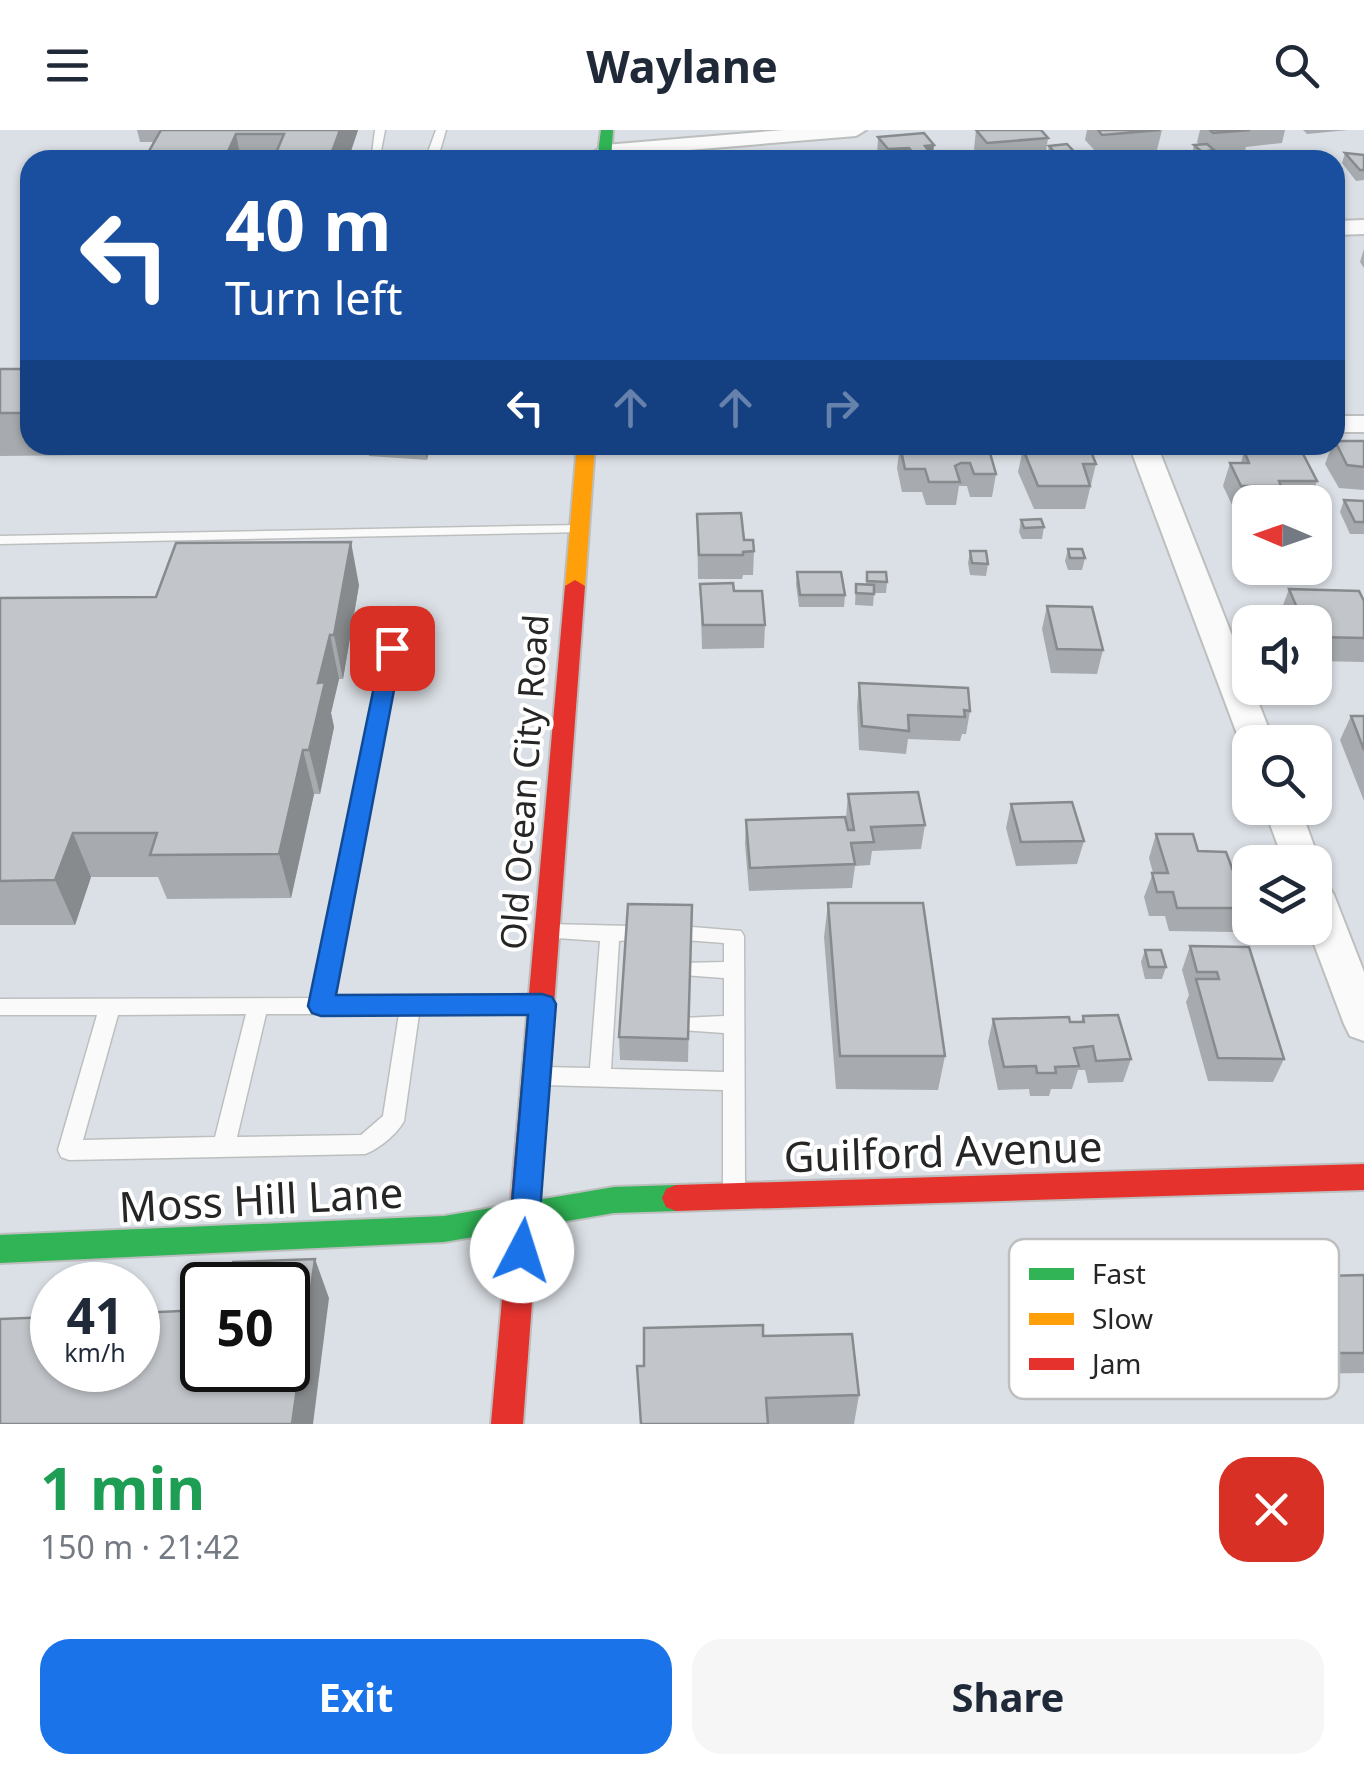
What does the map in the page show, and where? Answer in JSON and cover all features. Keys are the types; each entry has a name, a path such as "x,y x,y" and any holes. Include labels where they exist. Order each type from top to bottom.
{"main road":[{"name":"Old Ocean City Road","path":"507,1424 585,455"},
{"name":"Guilford Avenue","path":"526,1217 614,1200 1364,1177"},
{"name":"Moss Hill Lane","path":"0,1249 444,1229 526,1217"}],"street":[{"path":"606,147 856,130"},
{"path":"1148,455 1251,725"},
{"path":"1332,940 1364,1024"}],"lane":[{"path":"0,540 580,529"},
{"path":"321,1006 399,612"},
{"path":"548,932 620,934 614,1021 600,1078"},
{"path":"692,935 734,936 734,1196"},
{"path":"690,969 734,970"},
{"path":"0,1007 542,1004"},
{"path":"110,1006 69,1150 364,1144 393,1121 410,1005"},
{"path":"223,1148 258,1006"},
{"path":"689,1024 733,1025"},
{"path":"537,1076 733,1081"}],"building":[{"path":"161,130 340,130 333,150 277,150 284,134 236,134 229,150 150,150"},
{"path":"976,130 1041,130 1048,138 987,143"},
{"path":"1098,130 1160,130 1102,135"},
{"path":"924,133 934,145 925,146 928,150 888,149 878,137"},
{"path":"1067,144 1072,150 1053,150 1049,146"},
{"path":"1207,144 1214,150 1200,150 1194,145"},
{"path":"1345,153 1364,155 1364,170 1360,170"},
{"path":"0,369 20,369 20,413 0,413"},
{"path":"1345,441 1364,441 1364,467 1347,465 1342,455"},
{"path":"902,455 991,455 996,474 974,474 970,463 961,463 955,466 960,482 929,482 925,469 905,469"},
{"path":"1025,455 1092,455 1096,464 1083,464 1090,486 1038,486"},
{"path":"1246,455 1304,455 1317,481 1241,485 1230,463 1249,463"},
{"path":"1344,500 1364,501 1364,522 1355,522"},
{"path":"741,513 744,540 753,540 754,551 743,555 699,555 697,514"},
{"path":"1041,519 1044,527 1024,528 1021,520"},
{"path":"351,542 334,635 330,635 318,683 325,682 309,750 303,750 279,854 150,855 157,833 73,833 55,880 0,881 0,598 156,597 176,543"},
{"path":"1068,549 1082,549 1085,558 1070,558"},
{"path":"970,551 986,551 988,564 972,563"},
{"path":"797,572 841,572 845,595 800,595"},
{"path":"867,572 886,572 887,582 867,581"},
{"path":"733,583 734,591 762,591 765,625 703,625 700,584"},
{"path":"856,584 874,585 874,594 856,593"},
{"path":"1289,589 1359,591 1364,601 1364,638 1332,637 1332,605 1296,605"},
{"path":"1047,606 1092,607 1103,650 1057,649"},
{"path":"859,683 968,688 970,711 964,710 965,717 908,715 909,731 862,726"},
{"path":"1351,716 1364,716 1364,750"},
{"path":"918,792 925,825 871,827 874,842 851,843 855,864 750,868 746,820 845,817 848,830 854,830 848,794"},
{"path":"1072,802 1084,841 1021,842 1011,804"},
{"path":"1156,834 1193,834 1198,851 1226,852 1232,868 1232,908 1177,908 1173,892 1157,892 1152,873 1168,873"},
{"path":"828,903 923,903 945,1056 840,1056"},
{"path":"628,904 692,905 688,1039 619,1037"},
{"path":"1190,946 1249,947 1284,1059 1218,1058 1196,979 1219,979 1217,972 1197,972"},
{"path":"1145,950 1161,950 1166,967 1149,967"},
{"path":"1118,1015 1131,1059 1096,1061 1093,1046 1074,1048 1079,1066 1055,1067 1056,1073 1037,1073 1036,1066 1004,1067 993,1019 1069,1017 1070,1022 1084,1022 1083,1016"},
{"path":"315,1259 310,1295 310,1262 233,1262"},
{"path":"1364,1275 1364,1353 1339,1353 1339,1276"},
{"path":"180,1311 180,1392 296,1392 292,1424 0,1424 0,1319 30,1318 30,1392 160,1392 160,1312"},
{"path":"763,1325 763,1336 852,1334 859,1395 766,1398 768,1424 641,1424 637,1366 644,1366 644,1328"}],"traffic: fast":[{"path":"605,150 607,130"},
{"path":"0,1249 444,1229 614,1200 676,1198"}],"traffic: slow":[{"path":"575,586 585,455"}],"traffic: jam":[{"path":"507,1424 575,586"},
{"path":"676,1198 1364,1177"}],"route":[{"path":"392,648 321,1006 542,1004 522,1251"}]}
